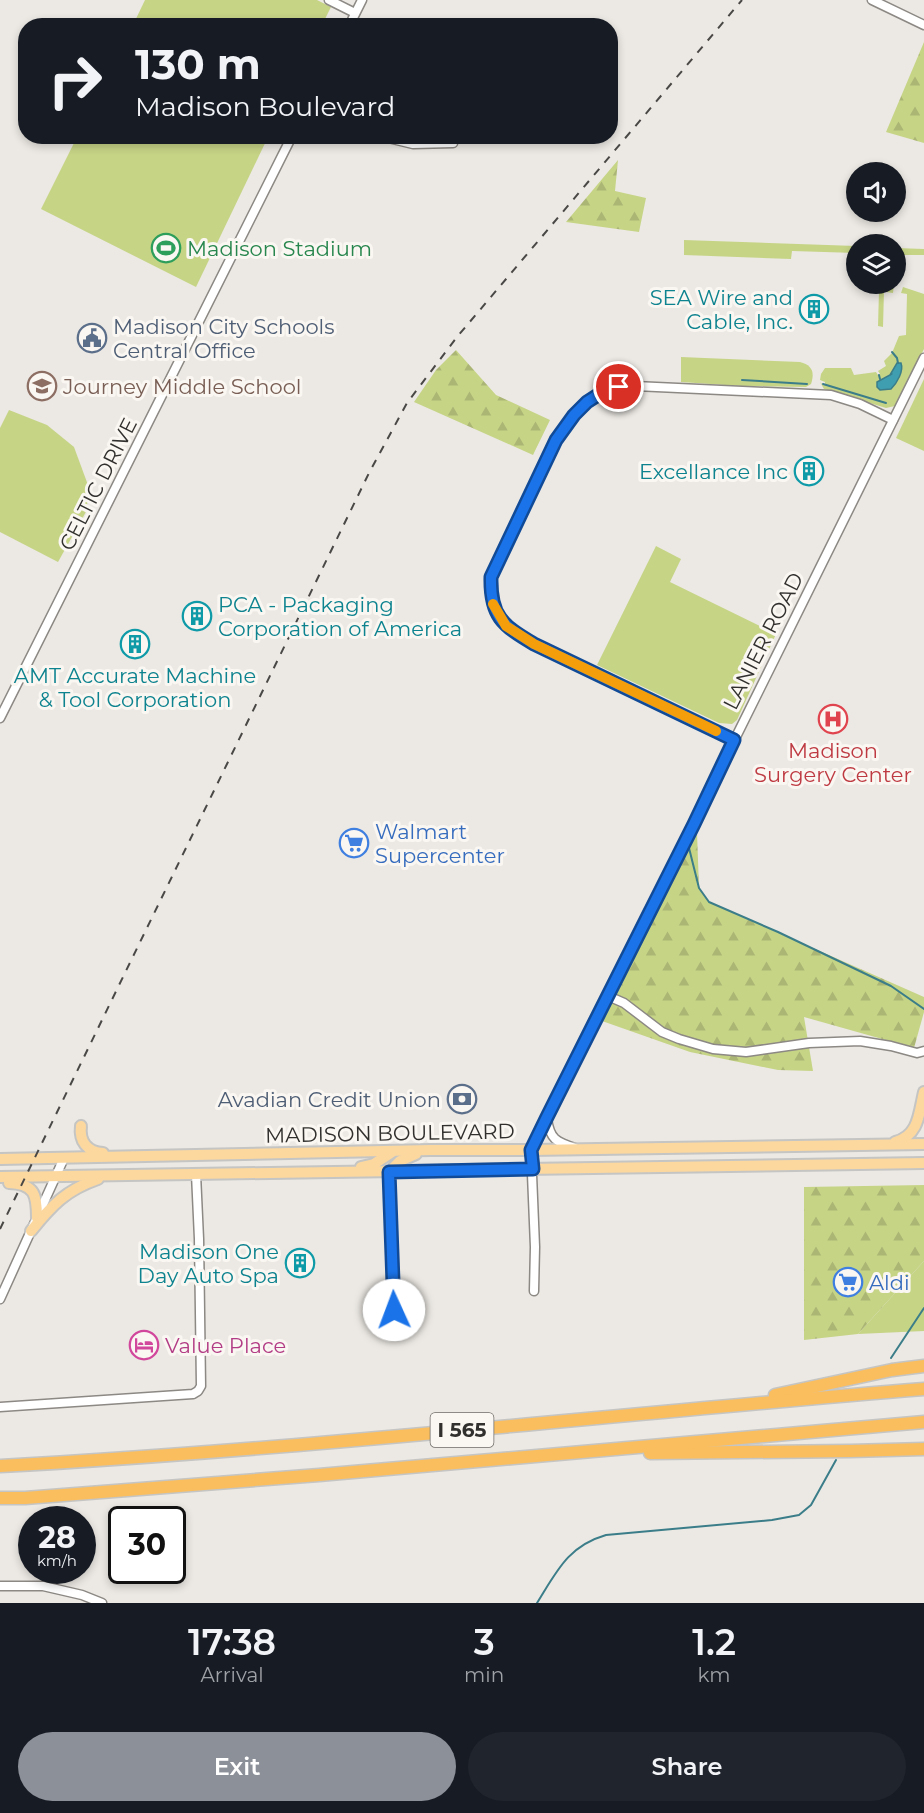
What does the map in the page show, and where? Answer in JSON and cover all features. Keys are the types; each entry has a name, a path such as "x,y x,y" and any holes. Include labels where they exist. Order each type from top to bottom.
{"highway":[{"path":"727,1405 892,1370 924,1366"},
{"name":"I 565","path":"0,1466 219,1451 924,1389"},
{"name":"I 565","path":"0,1498 272,1479 924,1422"},
{"path":"595,1451 668,1453 924,1449"}],"main road":[{"path":"884,1144 898,1142 910,1135 915,1126 924,1092"},
{"path":"921,1163 924,1116"},
{"path":"81,1126 81,1139 93,1151 106,1154 163,1155"},
{"name":"MADISON BOULEVARD","path":"0,1159 431,1150 921,1144"},
{"path":"708,1147 708,1167"},
{"path":"389,1172 400,1161 431,1150"},
{"path":"340,1171 374,1164 392,1152"},
{"name":"MADISON BOULEVARD","path":"0,1177 921,1163"},
{"path":"31,1231 54,1203 64,1195 86,1183 108,1175"},
{"path":"0,1182 23,1183 29,1187 37,1202 37,1218"}],"street":[{"path":"329,0 355,13"},
{"path":"353,18 362,0"},
{"path":"872,0 924,25"},
{"name":"CELTIC DRIVE","path":"0,718 288,144"},
{"name":"LANIER ROAD","path":"531,1150 924,358"},
{"path":"734,740 534,644 506,626 497,612 490,595 491,577 556,440 574,415 587,402 601,393 619,387 635,386 831,395 860,404 893,420"},
{"path":"608,996 624,1003 662,1032 713,1049 746,1052 809,1043 860,1041 917,1053 924,1051"},
{"path":"547,1117 551,1135 555,1140 581,1149"},
{"path":"531,1150 535,1247 534,1291"},
{"path":"0,1299 64,1158"},
{"path":"389,1172 394,1310"},
{"path":"0,1407 193,1394 198,1391 201,1386 201,1326 196,1174"},
{"path":"0,1586 43,1586 82,1595 96,1602"}],"green space":[{"path":"145,0 317,0 331,7 326,18 136,18"},
{"path":"924,42 924,143 886,132"},
{"name":"Madison Stadium","path":"74,144 265,144 196,287 41,209"},
{"path":"618,160 615,191 646,198 639,232 566,222"},
{"path":"684,240 846,246 846,253 792,251 791,259 684,255"},
{"path":"906,248 924,249 924,255 906,255"},
{"path":"906,288 924,294 924,349 895,406 886,408 824,389 820,382 825,385 825,382 820,380 825,368 851,368 854,375 876,372 880,374 878,371 886,366 884,361 892,353 899,336 906,335"},
{"path":"879,294 884,294 883,327 878,326"},
{"path":"456,350 496,395 550,420 533,455 414,402 436,370"},
{"path":"681,357 800,362 810,367 812,380 811,384 806,387 681,382"},
{"path":"924,379 924,451 896,438"},
{"path":"9,410 47,425 74,447 88,485 87,510 58,562 0,532 0,428"},
{"path":"656,546 681,559 670,582 776,634 737,720 732,724 719,723 597,665"},
{"path":"697,832 699,888 709,902 924,997 924,1012 914,1048 804,1017 813,1071 778,1070 690,1052 602,1021"},
{"path":"924,1185 924,1261 858,1334 804,1340 804,1187"},
{"path":"924,1261 924,1331 858,1334"}],"water":[{"path":"897,363 901,363 902,366 898,380 891,389 880,390 877,382 890,375"}],"waterway":[{"path":"892,352 898,363"},
{"path":"879,375 880,379"},
{"path":"742,380 807,384"},
{"path":"823,384 886,403"},
{"path":"689,848 699,888 709,902 891,986 924,1009"},
{"path":"891,1358 924,1308"},
{"path":"537,1603 558,1570 573,1553 582,1546 606,1535 772,1520 799,1515 811,1505 836,1460"}],"railway":[{"path":"0,1229 369,473 407,403 457,337 742,0"}],"slow traffic":[{"path":"493,604 506,626 534,644 716,731"}],"place":[{"name":"Madison Stadium","path":"166,248"},
{"name":"SEA Wire and Cable, Inc.","path":"814,309"},
{"name":"Madison City Schools Central Office","path":"92,338"},
{"name":"Journey Middle School","path":"42,386"},
{"name":"Excellance Inc","path":"809,471"},
{"name":"PCA - Packaging Corporation of America","path":"197,616"},
{"name":"AMT Accurate Machine & Tool Corporation","path":"135,644"},
{"name":"Madison Surgery Center","path":"833,719"},
{"name":"Walmart Supercenter","path":"354,843"},
{"name":"Avadian Credit Union","path":"462,1099"},
{"name":"Madison One Day Auto Spa","path":"300,1263"},
{"name":"Aldi","path":"848,1282"},
{"name":"Value Place","path":"144,1345"}],"route":[{"path":"394,1310 389,1172 533,1169 531,1150 734,740 534,644 506,626 493,606 490,595 491,577 556,440 574,415 587,402 601,393 619,387"}]}
